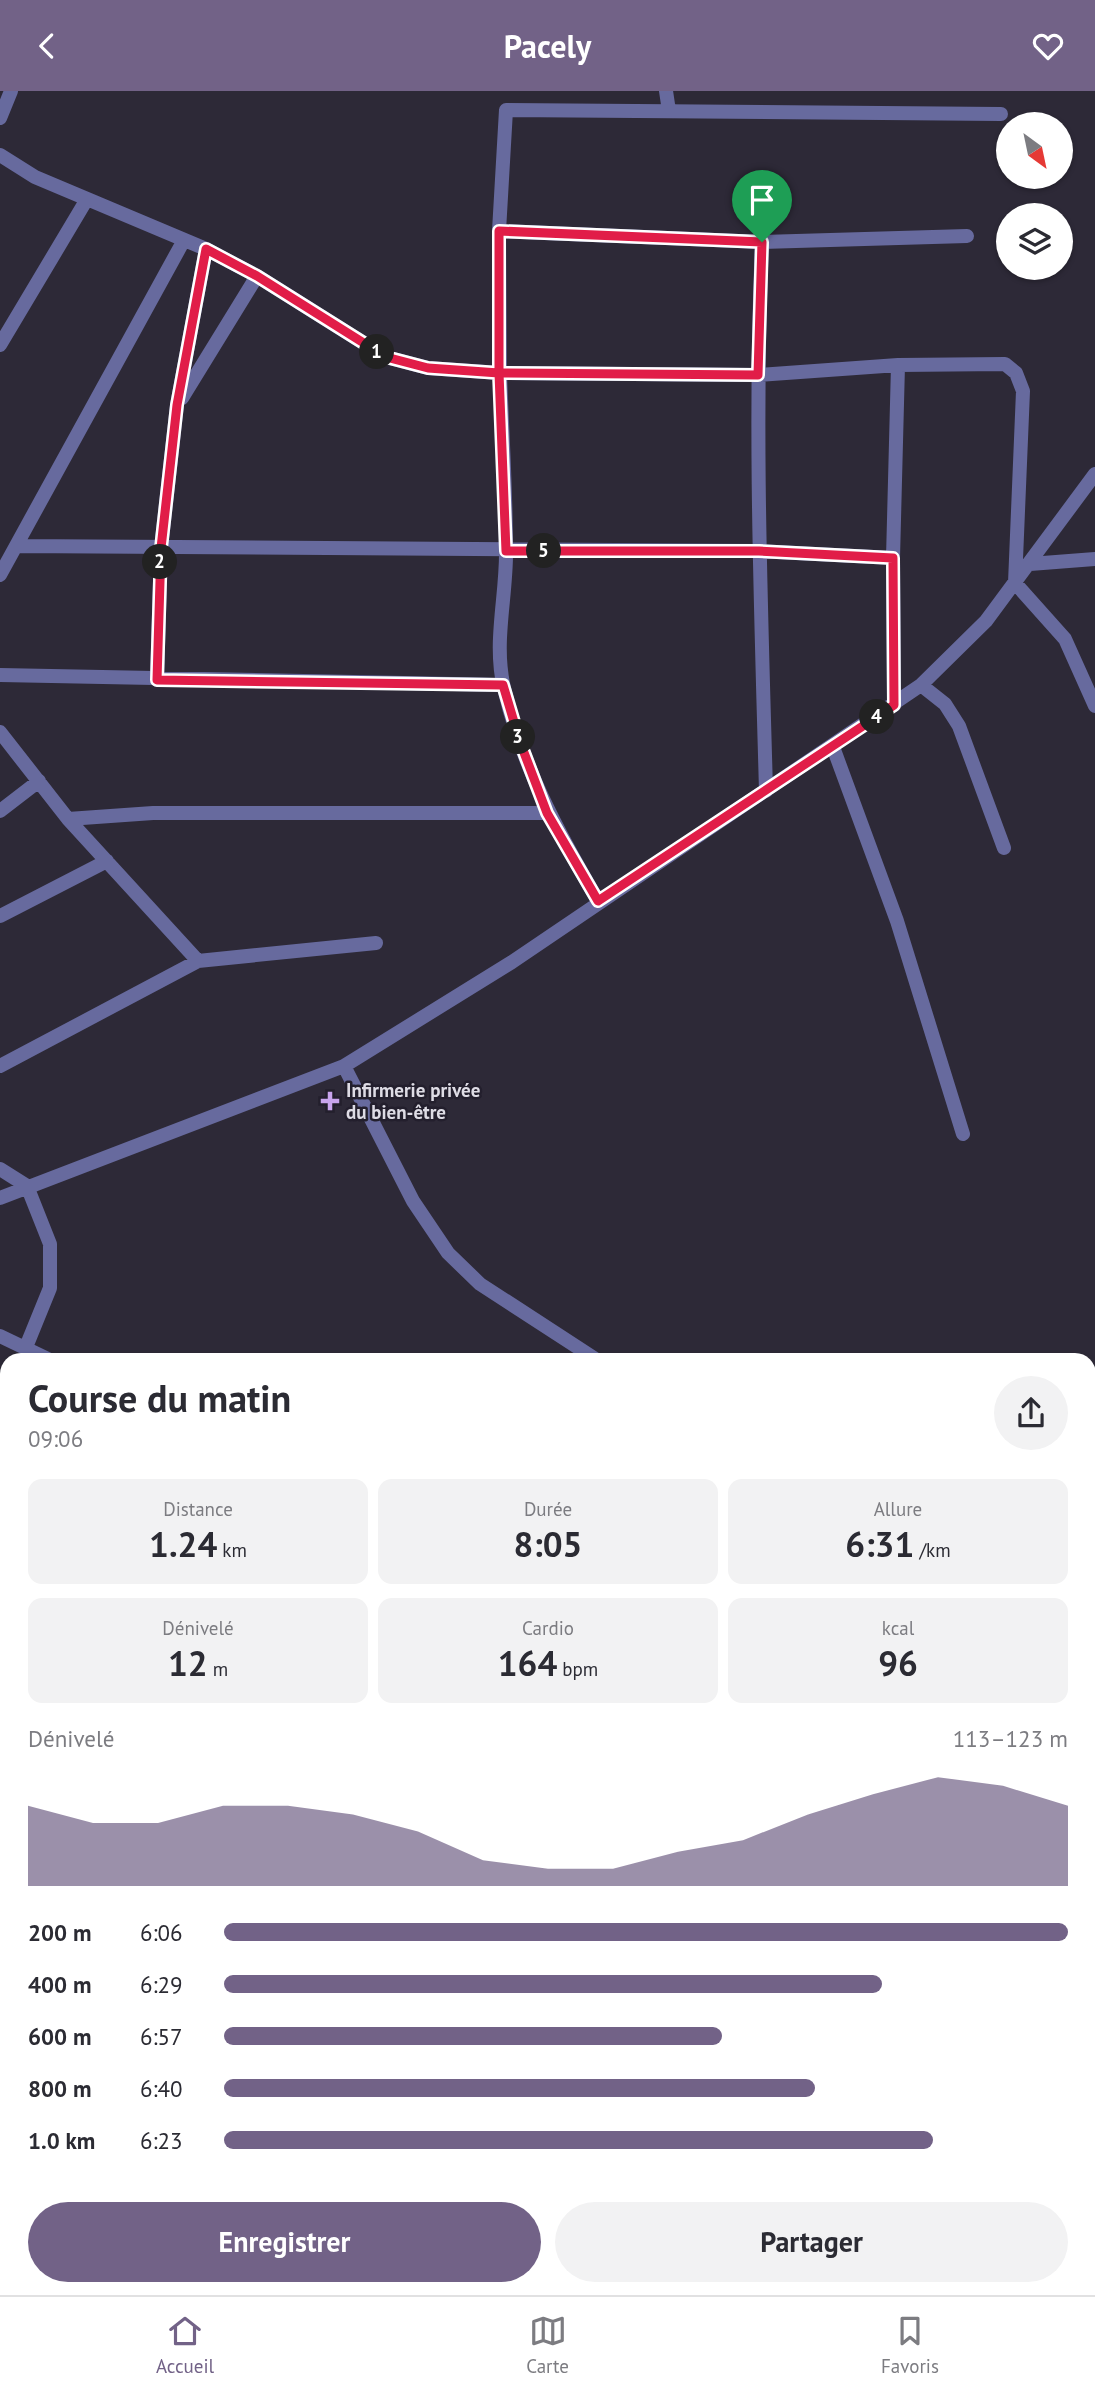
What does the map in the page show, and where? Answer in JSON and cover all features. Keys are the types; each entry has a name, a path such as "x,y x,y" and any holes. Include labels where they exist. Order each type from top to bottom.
{"street":[{"path":"0,118 11,91"},
{"path":"666,91 669,111"},
{"path":"598,901 547,813 520,742 503,685 500,634 506,551 499,373 499,231 506,110 996,114"},
{"path":"0,155 35,177 206,249 257,276 386,357 428,368 499,373 758,375 898,366 1006,364 1016,373 1023,391 1015,583 1065,639 1095,706"},
{"path":"0,345 87,199"},
{"path":"499,231 762,242 967,236"},
{"path":"0,575 184,240"},
{"path":"762,242 758,375 759,551 766,791"},
{"path":"157,680 161,548 177,405 206,249"},
{"path":"177,405 257,276"},
{"path":"894,705 893,558 898,366"},
{"path":"0,1198 280,1093 344,1066 512,962 598,901 833,747 921,685 986,621 1095,474"},
{"path":"16,546 759,551 893,558"},
{"path":"1030,565 1095,559"},
{"path":"0,675 503,685"},
{"path":"921,685 945,705 959,726 1004,848"},
{"path":"0,731 68,819 198,961"},
{"path":"833,747 897,921 963,1134"},
{"path":"0,811 39,781"},
{"path":"68,819 153,813 547,813"},
{"path":"0,916 107,861"},
{"path":"0,1066 198,961 376,943"},
{"path":"344,1066 413,1201 448,1253 480,1284 586,1353"},
{"path":"0,1169 27,1186 50,1244 50,1288 26,1347"},
{"path":"0,1336 37,1353"}],"place":[{"name":"Infirmerie privée du bien-être","path":"330,1101"}],"route":[{"path":"762,242 700,237 499,231 499,373 506,551 759,551 893,558 894,705 598,901 547,813 520,742 503,685 157,680 161,548 177,405 206,249 257,276 360,343 405,364 478,373 499,373 758,375 762,242"}]}
